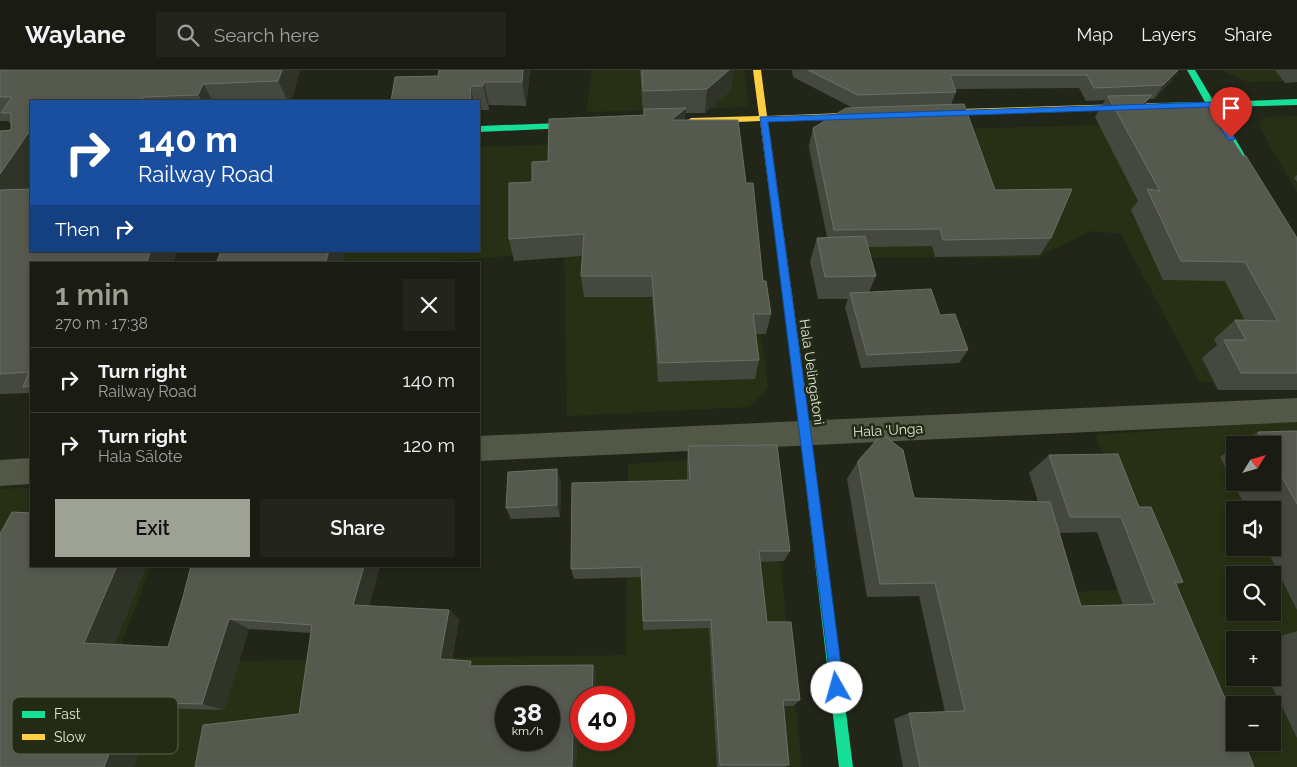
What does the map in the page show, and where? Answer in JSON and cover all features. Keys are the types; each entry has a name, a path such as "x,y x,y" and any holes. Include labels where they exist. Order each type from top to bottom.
{"street":[{"name":"Hala Uelingatoni","path":"756,70 806,434 846,767"},
{"path":"1191,70 1251,172"},
{"path":"919,114 1297,102"},
{"path":"675,122 880,115"},
{"path":"480,129 596,125"},
{"name":"Hala 'Unga","path":"480,449 1297,410"},
{"path":"0,473 30,471"}],"shaded area":[{"path":"591,70 744,70 749,107 587,112"},
{"path":"1221,70 1297,70 1297,81 1248,82"},
{"path":"1297,116 1297,193 1259,126 1263,117"},
{"path":"1173,121 1297,380 1200,382 1121,234 1091,231 1036,258 831,257 807,146 821,133"},
{"path":"735,139 768,388 749,407 567,416 564,252 426,262 215,262 219,252 480,252 480,147"},
{"path":"1297,421 1297,767 1051,767 999,596 1151,588 1096,435"},
{"path":"769,455 802,767 0,767 0,489 30,488 30,567 151,567 114,663 626,655 628,464"}],"building":[{"path":"0,70 282,70 278,81 203,84 198,95 144,97 142,100 30,100 30,130 0,174 0,131 11,130 11,113 1,113 12,97 0,97"},
{"path":"439,70 523,70 522,82 484,82 483,86 470,86 471,100 391,100 395,77 438,76"},
{"path":"642,70 729,70 707,89 643,91"},
{"path":"808,70 1178,70 1163,85 1094,88 1087,75 950,75 956,92 858,95"},
{"path":"1152,95 1139,108 1211,107 1243,156 1246,156 1297,238 1297,373 1241,373 1224,340 1246,340 1235,320 1278,321 1245,262 1181,261 1147,189 1160,191 1108,96"},
{"path":"964,104 995,190 1072,189 1051,238 943,240 940,229 834,230 813,128 846,108"},
{"path":"686,108 671,120 738,120 746,183 753,183 763,281 766,281 771,314 753,314 759,360 659,363 652,276 581,276 584,234 509,239 509,183 532,182 532,162 548,161 549,119 645,115 644,109"},
{"path":"30,189 30,252 151,252 147,262 30,262 30,386 23,387 29,372 0,374 0,190"},
{"path":"865,236 876,276 825,277 817,238"},
{"path":"221,252 329,252 326,262 217,262"},
{"path":"931,289 940,315 955,314 968,350 867,355 850,293"},
{"path":"1297,431 1297,504 1281,475 1281,436 1260,436 1258,432"},
{"path":"882,434 903,450 914,498 1050,502 1081,606 1155,604 1121,517 1070,517 1049,455 1118,454 1139,507 1151,507 1183,582 1175,582 1226,701 1226,751 1248,751 1254,767 920,767 909,713 965,711 935,583 880,584 858,461"},
{"path":"777,445 790,551 759,551 767,622 791,622 800,700 783,700 789,765 720,765 711,620 643,621 641,567 571,569 572,483 690,480 688,446"},
{"path":"557,469 557,505 506,508 508,472"},
{"path":"12,512 30,513 30,567 117,567 84,643 168,647 191,567 364,567 353,605 449,610 440,659 471,661 470,666 593,665 592,686 570,686 570,751 572,751 572,767 195,767 203,725 299,714 312,625 229,619 202,704 178,703 178,697 12,697 12,754 109,754 104,767 0,767 0,534"}],"traffic: fast":[{"path":"1191,70 1243,159"},
{"path":"1157,106 1297,102"},
{"path":"480,129 586,125"},
{"path":"798,374 846,767"}],"traffic: slow":[{"path":"757,70 798,374"},
{"path":"929,113 1157,106"},
{"path":"691,121 868,115"}],"route":[{"path":"837,688 806,434 763,119 1211,104 1231,138"}]}
